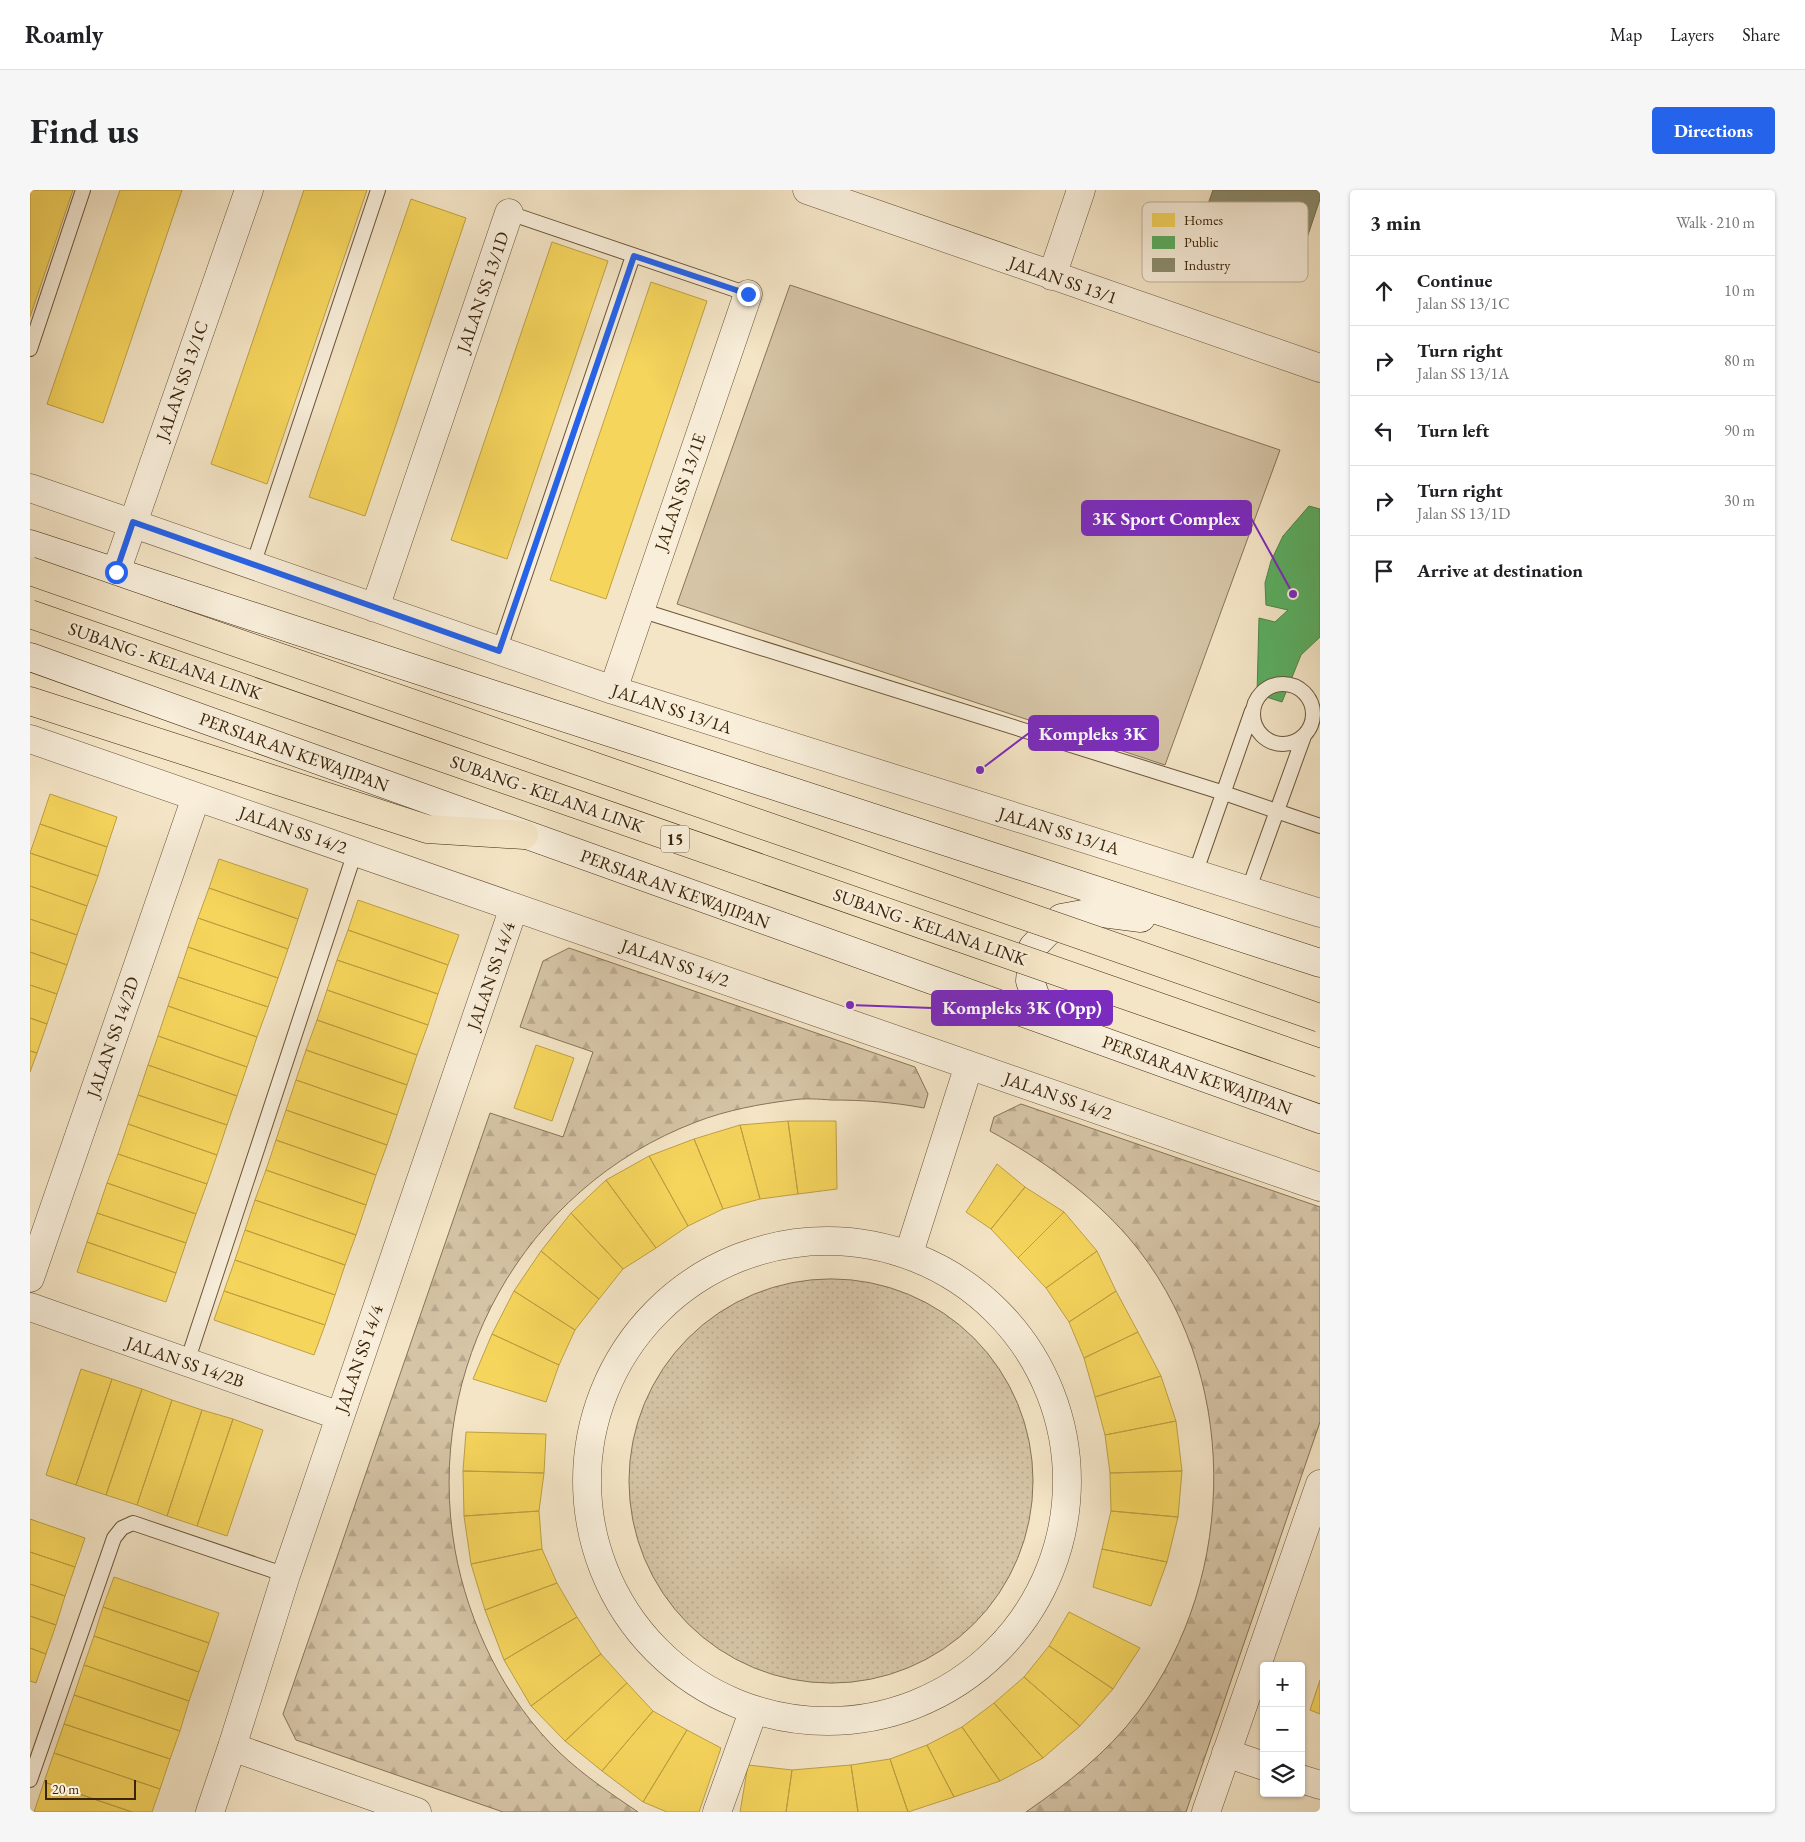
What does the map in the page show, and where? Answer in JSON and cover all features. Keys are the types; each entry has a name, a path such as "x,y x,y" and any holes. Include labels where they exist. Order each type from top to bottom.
{"main road":[{"name":"15","path":"30,571 1320,1018"},
{"name":"SUBANG - KELANA LINK","path":"30,614 1320,1063"},
{"path":"30,701 426,828 524,835"}],"street":[{"name":"JALAN SS 13/1C","path":"116,572 248,190"},
{"name":"JALAN SS 13/1","path":"807,190 1320,368"},
{"path":"1052,276 1081,190"},
{"name":"JALAN SS 13/1D","path":"375,608 509,213"},
{"name":"JALAN SS 13/1E","path":"613,690 748,294"},
{"name":"JALAN SS 13/1A","path":"30,488 133,522 613,690 1320,913"},
{"path":"30,544 1320,963"},
{"name":"PERSIARAN KEWAJIPAN","path":"30,656 1320,1120"},
{"name":"JALAN SS 14/2","path":"32,746 196,796 1320,1187"},
{"name":"JALAN SS 14/2D","path":"30,1278 196,796"},
{"name":"JALAN SS 14/4","path":"210,1812 286,1575 514,907"},
{"path":"1061,1026 1038,1003 1030,981 1033,947 1061,918 1094,912 1234,935"},
{"path":"909,1253 969,1065"},
{"path":"841,1239 909,1253 964,1282 1010,1323 1044,1375 1063,1434 1067,1496 1055,1557 1028,1614 988,1661 937,1696 878,1718 817,1723 753,1712 693,1683 642,1636 605,1576 588,1509 590,1439 612,1372 652,1315 707,1272 772,1246 841,1239"},
{"name":"JALAN SS 14/2B","path":"30,1307 340,1416"},
{"path":"1206,1812 1320,1484"},
{"path":"718,1812 753,1712"},
{"path":"232,1747 417,1812"},
{"path":"1226,1753 1260,1765"},
{"path":"1305,1780 1320,1786"}],"lane":[{"path":"30,349 84,190"},
{"path":"253,565 378,190"},
{"name":"JALAN SS 13/1D","path":"509,213 748,294"},
{"path":"499,651 634,256"},
{"path":"640,610 1278,810 1320,826"},
{"path":"1195,874 1257,698 1273,685 1283,683 1293,685 1303,690 1313,708 1311,732 1278,810 1248,891"},
{"path":"1253,708 1255,728 1268,741 1287,745 1311,732"},
{"path":"187,1362 355,852"},
{"path":"30,1780 114,1538 122,1528 133,1523 286,1575"}],"green space":[{"path":"790,285 1280,450 1165,765 677,604"},
{"path":"569,948 915,1067 928,1094 924,1108 878,1102 812,1099 797,1099 756,1106 720,1114 696,1122 635,1152 581,1191 535,1239 499,1293 472,1352 455,1416 449,1482 455,1550 469,1605 492,1659 522,1709 559,1752 607,1791 638,1812 503,1812 296,1740 283,1714 490,1113 563,1137 593,1052 520,1027 543,961"},
{"path":"1021,1104 1320,1207 1320,1422 1186,1812 1026,1812 1072,1778 1113,1741 1138,1712 1171,1658 1195,1599 1210,1537 1214,1473 1208,1410 1192,1348 1166,1290 1129,1238 1098,1206 1046,1165 990,1131 994,1117"},
{"path":"831,1279 870,1283 889,1288 926,1303 959,1325 987,1353 1009,1386 1024,1423 1032,1461 1033,1481 1029,1520 1024,1539 1009,1576 987,1609 959,1637 926,1659 889,1674 851,1682 831,1683 792,1679 773,1674 736,1659 703,1637 675,1609 653,1576 638,1539 630,1501 629,1481 633,1442 638,1423 653,1386 675,1353 703,1325 736,1303 773,1288 811,1280"}],"building: Homes":[{"path":"30,190 73,190 30,317"},
{"path":"120,190 182,190 103,423 47,404"},
{"path":"304,190 367,190 267,484 211,464"},
{"path":"411,199 466,218 365,516 309,497"},
{"path":"552,242 608,261 507,559 451,540"},
{"path":"651,282 707,301 606,599 550,580"},
{"path":"50,794 117,817 107,847 40,824"},
{"path":"40,824 107,847 98,876 30,853"},
{"path":"30,853 98,876 87,906 30,886"},
{"path":"219,859 308,889 298,919 209,888"},
{"path":"30,886 87,906 77,935 30,919"},
{"path":"209,888 298,919 288,949 198,918"},
{"path":"358,900 459,935 448,965 348,930"},
{"path":"198,918 288,949 278,978 188,947"},
{"path":"30,919 77,935 67,965 30,952"},
{"path":"348,930 448,965 438,994 337,960"},
{"path":"188,947 278,978 268,1007 178,977"},
{"path":"30,952 67,965 57,994 30,985"},
{"path":"337,960 438,994 428,1025 327,990"},
{"path":"178,977 268,1007 257,1037 168,1006"},
{"path":"30,985 57,994 47,1024 30,1018"},
{"path":"327,990 428,1025 417,1055 317,1020"},
{"path":"168,1006 257,1037 247,1067 158,1036"},
{"path":"30,1018 47,1024 37,1053 30,1051"},
{"path":"317,1020 417,1055 407,1085 306,1050"},
{"path":"158,1036 247,1067 237,1096 148,1065"},
{"path":"536,1045 574,1058 552,1121 514,1108"},
{"path":"306,1050 407,1085 397,1115 296,1080"},
{"path":"30,1051 37,1053 30,1072"},
{"path":"148,1065 237,1096 227,1125 138,1095"},
{"path":"296,1080 397,1115 387,1145 286,1110"},
{"path":"138,1095 227,1125 217,1155 128,1124"},
{"path":"286,1110 387,1145 376,1175 276,1140"},
{"path":"788,1121 836,1121 837,1189 798,1194"},
{"path":"788,1121 798,1194 760,1199 740,1125"},
{"path":"128,1124 217,1155 207,1184 118,1154"},
{"path":"740,1125 760,1199 723,1209 694,1139"},
{"path":"694,1139 723,1209 688,1226 649,1156"},
{"path":"276,1140 376,1175 366,1205 266,1170"},
{"path":"118,1154 207,1184 196,1214 107,1183"},
{"path":"649,1156 688,1226 656,1248 606,1180"},
{"path":"997,1164 1025,1187 991,1229 966,1212"},
{"path":"266,1170 366,1205 356,1235 255,1200"},
{"path":"606,1180 656,1248 623,1269 571,1213"},
{"path":"107,1183 196,1214 186,1243 97,1213"},
{"path":"1025,1187 1064,1212 1018,1258 991,1229"},
{"path":"255,1200 356,1235 345,1265 245,1230"},
{"path":"1064,1212 1097,1251 1046,1288 1018,1258"},
{"path":"97,1213 186,1243 176,1273 87,1242"},
{"path":"571,1213 623,1269 599,1299 541,1251"},
{"path":"245,1230 345,1265 335,1295 235,1260"},
{"path":"87,1242 176,1273 166,1302 77,1272"},
{"path":"541,1251 599,1299 575,1330 514,1291"},
{"path":"1097,1251 1116,1291 1069,1322 1046,1288"},
{"path":"235,1260 335,1295 325,1325 224,1291"},
{"path":"224,1291 325,1325 314,1355 214,1320"},
{"path":"514,1291 575,1330 559,1365 492,1334"},
{"path":"1116,1291 1138,1332 1084,1358 1069,1322"},
{"path":"1138,1332 1161,1376 1095,1397 1084,1358"},
{"path":"492,1334 559,1365 546,1402 473,1379"},
{"path":"81,1369 112,1379 76,1485 46,1475"},
{"path":"1161,1376 1176,1421 1105,1435 1095,1397"},
{"path":"112,1379 142,1389 106,1495 76,1485"},
{"path":"142,1389 172,1400 137,1505 106,1495"},
{"path":"172,1400 202,1410 167,1516 137,1505"},
{"path":"202,1410 233,1419 197,1526 167,1516"},
{"path":"233,1419 263,1430 227,1536 197,1526"},
{"path":"1176,1421 1182,1471 1110,1473 1105,1435"},
{"path":"466,1432 546,1434 544,1473 463,1471"},
{"path":"463,1471 544,1473 539,1511 464,1516"},
{"path":"1182,1471 1178,1517 1111,1511 1110,1473"},
{"path":"539,1511 542,1549 471,1564 464,1516"},
{"path":"1111,1511 1178,1517 1167,1562 1102,1549"},
{"path":"30,1519 85,1538 75,1567 30,1552"},
{"path":"542,1549 557,1583 485,1610 471,1564"},
{"path":"1102,1549 1167,1562 1151,1606 1093,1587"},
{"path":"30,1552 75,1567 65,1596 30,1584"},
{"path":"114,1577 219,1613 209,1643 103,1607"},
{"path":"557,1583 577,1617 504,1660 485,1610"},
{"path":"30,1584 65,1596 56,1625 30,1616"},
{"path":"103,1607 209,1643 199,1672 94,1636"},
{"path":"1069,1612 1140,1648 1113,1689 1049,1646"},
{"path":"30,1616 56,1625 46,1654 30,1648"},
{"path":"577,1617 601,1654 531,1706 504,1660"},
{"path":"94,1636 199,1672 189,1701 84,1665"},
{"path":"1049,1646 1113,1689 1080,1726 1024,1677"},
{"path":"30,1648 46,1654 36,1683 30,1681"},
{"path":"601,1654 627,1683 565,1741 531,1706"},
{"path":"84,1665 189,1701 180,1731 74,1695"},
{"path":"1024,1677 1080,1726 1043,1758 994,1703"},
{"path":"1320,1680 1320,1714 1310,1710"},
{"path":"627,1683 653,1711 602,1771 565,1741"},
{"path":"74,1695 180,1731 170,1759 64,1724"},
{"path":"994,1703 1043,1758 1000,1781 962,1727"},
{"path":"653,1711 687,1730 643,1802 602,1771"},
{"path":"64,1724 170,1759 160,1789 54,1753"},
{"path":"962,1727 1000,1781 954,1797 927,1745"},
{"path":"687,1730 721,1748 699,1812 667,1812 643,1802"},
{"path":"927,1745 954,1797 908,1812 890,1759"},
{"path":"54,1753 160,1789 152,1812 132,1812 44,1782"},
{"path":"890,1759 908,1812 858,1812 851,1765"},
{"path":"748,1765 792,1770 786,1812 740,1812"},
{"path":"851,1765 858,1812 786,1812 792,1770"},
{"path":"44,1782 132,1812 34,1812"}],"building: Public":[{"path":"1309,506 1320,509 1320,637 1301,655 1282,702 1257,694 1259,618 1275,622 1288,610 1266,605 1265,583 1271,561 1283,536"}],"building: Industry":[{"path":"1213,190 1320,190 1320,199 1308,235 1308,202 1209,202"}],"place":[{"name":"3K Sport Complex","path":"1293,594"},
{"name":"Kompleks 3K","path":"980,770"},
{"name":"Kompleks 3K (Opp)","path":"850,1005"}],"route":[{"path":"116,572 133,522 499,651 634,256 748,294"}]}
